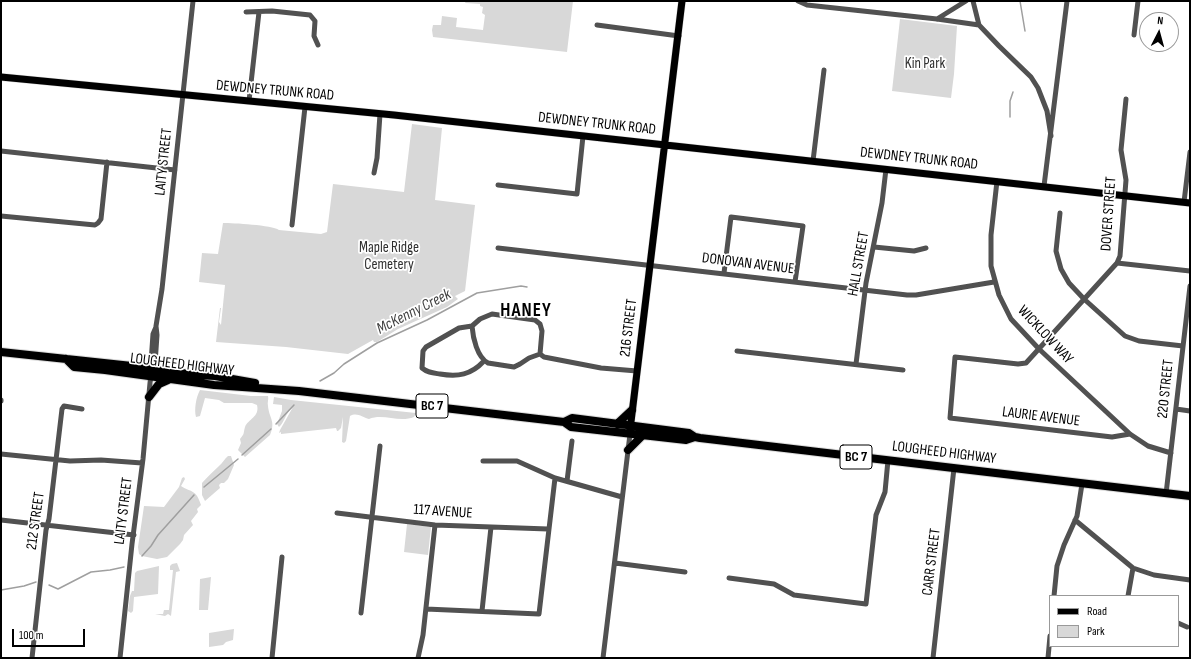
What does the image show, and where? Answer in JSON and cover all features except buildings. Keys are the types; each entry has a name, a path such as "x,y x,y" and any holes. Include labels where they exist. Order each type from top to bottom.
{"highway":[{"name":"LOUGHEED HIGHWAY","path":"1,352 66,359 74,367 215,376 299,391"},
{"name":"LOUGHEED HIGHWAY","path":"152,371 171,379 214,385 299,391 564,422 571,427 642,436 686,440 695,437 1190,496"},
{"path":"149,397 158,384 171,379"},
{"path":"617,424 632,410"},
{"name":"LOUGHEED HIGHWAY","path":"564,422 572,418 689,432 695,437"},
{"path":"628,450 642,436"}],"main road":[{"name":"216 STREET","path":"630,434 682,1"},
{"name":"DEWDNEY TRUNK ROAD","path":"1,77 380,114 1044,186 1187,203"}],"street":[{"name":"LAITY STREET","path":"120,658 152,371 153,334 156,326 162,289 193,1"},
{"path":"798,1 807,5 979,25"},
{"path":"937,19 966,1"},
{"path":"973,1 979,25 1031,77 1042,96 1047,111 1051,136"},
{"path":"1044,186 1067,1"},
{"path":"1134,35 1138,1"},
{"path":"246,12 272,11 310,15 314,21 314,36 318,45"},
{"path":"249,101 259,12"},
{"path":"597,25 679,36"},
{"path":"813,161 824,70"},
{"name":"DOVER STREET","path":"950,418 955,357 1018,364 1026,363 1117,264 1120,256 1126,196 1126,180 1121,150 1126,98"},
{"path":"292,225 305,107"},
{"path":"374,173 377,158 380,114"},
{"path":"498,185 577,194 583,136"},
{"path":"1,151 175,170"},
{"path":"1187,203 1190,152"},
{"path":"1,216 91,225 98,223 101,219 107,162"},
{"name":"HALL STREET","path":"856,364 865,290 882,203 886,169"},
{"name":"WICKLOW WAY","path":"997,181 990,245 991,266 994,282 1002,303 1011,319 1039,349 1130,434 1148,446 1171,453"},
{"path":"1060,213 1056,251 1058,263 1069,284 1120,332 1132,339 1149,343 1183,346"},
{"path":"724,273 731,217 803,226 795,282"},
{"path":"874,247 914,251 926,248"},
{"name":"DONOVAN AVENUE","path":"498,248 916,295 994,282"},
{"path":"1117,264 1190,271"},
{"name":"220 STREET","path":"1166,494 1183,346 1188,329 1190,286"},
{"path":"484,362 471,373 458,376 427,372 422,368 423,351 426,347 459,328 472,326 480,319 492,314 535,320 540,324 542,331 540,354"},
{"path":"472,326 473,337 484,362 488,364 514,367 529,358 540,354"},
{"path":"737,350 903,370"},
{"path":"540,354 544,357 601,368 637,371"},
{"name":"212 STREET","path":"32,658 63,407 82,409"},
{"path":"1176,409 1190,411"},
{"name":"LAURIE AVENUE","path":"950,418 1112,437 1130,434"},
{"name":"216 STREET","path":"603,658 630,434"},
{"path":"567,481 572,441"},
{"path":"361,613 380,446"},
{"path":"1,454 56,459 142,463"},
{"path":"729,578 774,584 794,595 866,604 876,515 884,492 888,460"},
{"path":"483,461 516,461 555,478 622,497"},
{"name":"CARR STREET","path":"933,658 954,468"},
{"path":"426,609 539,614 555,478"},
{"path":"1054,595 1061,552 1079,509 1082,484"},
{"name":"117 AVENUE","path":"337,513 435,525 548,529"},
{"path":"1,520 134,535"},
{"path":"1075,520 1132,568 1154,575 1190,580"},
{"path":"418,658 423,635 435,525"},
{"path":"482,612 491,527"},
{"path":"272,658 282,557"},
{"path":"615,563 685,572"},
{"path":"1128,595 1132,568"},
{"path":"1179,623 1187,627"},
{"path":"1048,658 1049,647"}],"green space":[{"path":"466,1 573,1 567,52 433,37 433,25 441,25 442,16 457,18 456,27 483,30 485,15 482,13 483,7 480,6 480,4 465,3"},
{"name":"Kin Park","path":"900,19 957,26 951,98 892,91"},
{"name":"Maple Ridge Cemetery","path":"412,124 442,128 435,200 475,205 465,291 455,296 458,299 447,307 398,329 377,342 374,342 373,340 348,354 286,347 216,342 220,308 219,322 221,325 225,285 199,282 202,253 218,254 223,223 261,226 279,230 321,234 327,232 333,184 404,192"},
{"path":"200,390 251,396 268,396 268,405 272,423 270,435 245,457 238,450 241,443 240,439 246,424 257,412 257,405 252,403 224,403 219,400 205,398 200,416 196,417 195,411 197,396"},
{"path":"274,397 416,413 414,417 408,419 374,417 369,419 357,415 350,416 346,441 344,443 342,442 343,417 341,428 338,431 336,428 279,433 293,407 288,412 283,423 279,427 277,424 282,411 282,405 273,404"},
{"path":"228,456 231,456 234,465 228,479 224,483 221,483 219,485 220,488 205,501 202,495 202,483"},
{"path":"184,477 185,479 181,486 193,492 197,496 201,505 197,509 198,512 191,521 193,525 184,535 180,544 167,557 157,559 142,556 139,554 138,547 144,506 164,507 179,487 182,478"},
{"path":"407,524 431,527 428,555 404,552"},
{"path":"177,563 180,571 176,572 171,616 168,614 165,616 155,614 163,614 164,610 169,610 173,570 170,570 170,566"},
{"path":"159,566 158,594 134,597 133,611 131,613 128,611 130,596 132,591 134,591 135,573 137,571"},
{"path":"211,577 208,610 199,610 200,579"},
{"path":"234,629 233,640 226,642 223,645 209,647 209,633"}],"waterway":[{"path":"1020,1 1025,31"},
{"path":"1010,117 1010,101 1013,92"},
{"name":"McKenny Creek","path":"320,381 377,343 427,320 477,293 521,286 527,287"},
{"name":"McKenny Creek","path":"276,424 294,405"},
{"name":"McKenny Creek","path":"242,455 271,429"},
{"name":"McKenny Creek","path":"204,487 238,459"},
{"name":"McKenny Creek","path":"142,556 158,535 194,495"},
{"name":"McKenny Creek","path":"49,585 58,589 91,572 124,567"},
{"name":"McKenny Creek","path":"1,590 24,586 36,582"}],"district":[{"name":"HANEY","path":"526,311"}]}
